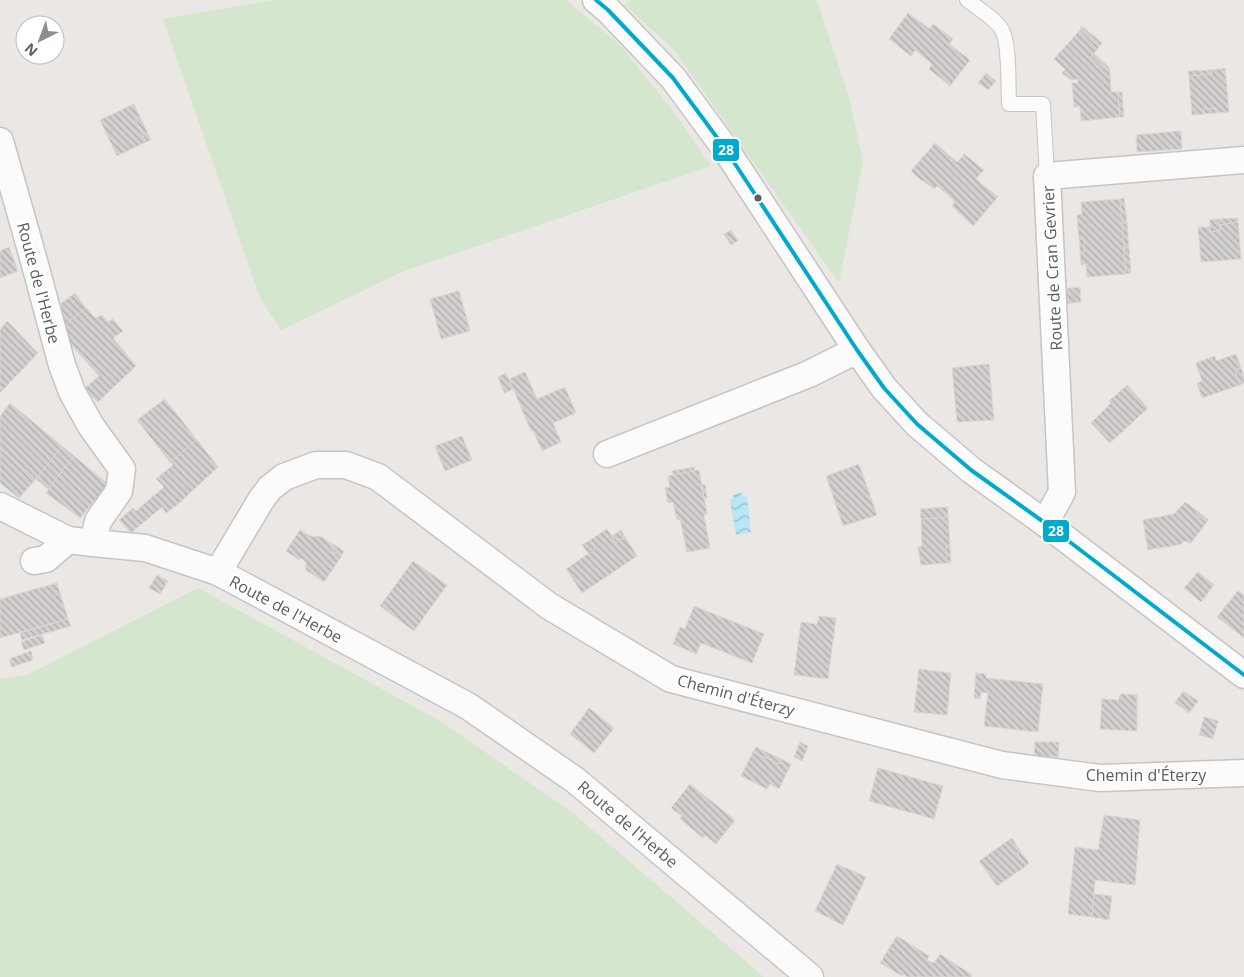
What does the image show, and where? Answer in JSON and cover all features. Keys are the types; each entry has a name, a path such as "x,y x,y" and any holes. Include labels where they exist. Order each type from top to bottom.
{"street":[{"path":"596,0 608,10 673,78 724,148 857,350 884,388 916,424 971,470 1045,523 1244,675"},
{"name":"Route de l'Herbe","path":"0,140 62,365 72,392 92,426 122,469 119,490 98,521 80,542"},
{"name":"Route de Cran Gevrier","path":"1045,523 1062,492 1047,176 1244,160"},
{"path":"607,454 809,374 857,350"},
{"name":"Chemin d'Éterzy","path":"218,572 270,488 284,477 316,465 346,466 378,476 549,606 671,679 1002,765 1100,778 1244,773"},
{"path":"0,506 80,542"},
{"path":"34,561 46,559 80,542"},
{"name":"Route de l'Herbe","path":"80,542 145,548 218,572 468,706 575,780 810,977"}],"lane":[{"path":"966,0 986,14 1002,29 1006,40 1009,104 1043,104 1047,176"}],"green space":[{"path":"273,0 566,0 619,44 676,115 711,166 404,271 281,330 260,298 163,19"},
{"path":"631,0 817,0 849,97 863,161 839,283 675,51 625,5"},
{"path":"198,588 442,722 574,814 764,977 0,977 0,679 27,675"}],"water":[{"path":"742,493 743,497 747,496 751,532 736,535 730,500 733,498 733,495"}],"building":[{"path":"908,13 930,29 933,24 953,39 949,44 970,60 950,86 929,69 932,64 915,50 911,56 889,39"},
{"path":"1082,26 1102,43 1099,47 1080,30"},
{"path":"1080,30 1099,47 1091,57 1110,73 1111,92 1118,92 1120,117 1081,121 1080,106 1074,107 1072,83 1078,83 1078,79 1071,80 1062,73 1065,69 1054,59"},
{"path":"1093,53 1109,67 1110,73 1091,57"},
{"path":"1225,68 1229,112 1216,113 1216,108 1204,109 1204,114 1192,115 1189,76 1212,74 1211,70"},
{"path":"1211,70 1212,74 1189,76 1188,71"},
{"path":"986,73 996,81 988,90 978,83"},
{"path":"1118,92 1122,92 1124,117 1120,117"},
{"path":"134,104 140,117 135,119 146,142 117,156 100,120"},
{"path":"1216,108 1216,113 1204,114 1204,109"},
{"path":"140,117 151,140 146,142 135,119"},
{"path":"1181,131 1182,149 1137,152 1136,135"},
{"path":"935,143 957,162 962,157 981,173 976,179 998,197 973,226 952,206 955,202 946,193 937,186 934,189 911,171"},
{"path":"964,154 984,170 981,173 962,157"},
{"path":"1124,198 1127,223 1122,223 1120,199"},
{"path":"1120,199 1126,274 1087,277 1086,264 1081,265 1080,251 1085,251 1084,238 1079,239 1077,215 1082,214 1081,202"},
{"path":"1238,218 1238,222 1220,225 1219,219"},
{"path":"1219,219 1220,231 1210,232 1210,220"},
{"path":"1238,222 1241,259 1201,262 1198,227 1210,227 1210,232 1220,231 1220,225"},
{"path":"1122,223 1127,223 1129,248 1124,248"},
{"path":"731,230 738,241 731,245 724,234"},
{"path":"1084,238 1085,251 1080,251 1079,239"},
{"path":"9,247 18,271 0,278 0,251"},
{"path":"1124,248 1129,248 1131,273 1126,274"},
{"path":"1080,287 1081,302 1062,304 1061,289"},
{"path":"459,291 470,331 441,339 430,299"},
{"path":"75,293 86,308 58,330 53,310"},
{"path":"86,308 95,318 102,315 108,322 113,319 123,331 113,338 136,366 98,402 84,389 99,376 58,330"},
{"path":"7,321 38,353 0,393 0,330"},
{"path":"1236,354 1241,368 1235,370 1240,385 1202,398 1197,383 1202,381 1196,363 1215,356 1216,361"},
{"path":"989,364 994,420 957,422 952,368"},
{"path":"1241,368 1244,383 1240,385 1235,370"},
{"path":"525,372 537,399 565,387 576,413 553,423 561,442 542,451 533,430 531,431 509,379"},
{"path":"506,373 513,389 504,393 498,377"},
{"path":"1127,385 1148,408 1110,443 1091,423 1111,403 1109,401"},
{"path":"165,399 197,440 170,462 137,420"},
{"path":"10,403 62,446 36,479 0,449 0,417"},
{"path":"462,436 472,460 445,471 435,446"},
{"path":"197,440 218,467 177,505 166,513 162,507 131,533 119,520 133,508 136,511 164,487 156,479 173,465 170,462"},
{"path":"62,446 74,456 48,489 36,479"},
{"path":"0,449 36,479 19,498 0,483"},
{"path":"74,456 108,484 80,518 57,501 60,498 48,489"},
{"path":"859,464 877,515 843,526 826,476"},
{"path":"694,467 695,471 673,475 672,471"},
{"path":"699,470 707,514 704,515 710,548 687,552 680,519 677,520 673,502 668,503 665,488 670,487 668,476"},
{"path":"705,484 707,498 704,498 702,485"},
{"path":"49,489 60,498 57,501 46,493"},
{"path":"1185,502 1196,510 1197,515 1207,522 1191,543 1186,541 1182,542 1182,544 1148,550 1143,520 1174,514"},
{"path":"948,507 948,517 921,519 920,509"},
{"path":"1196,510 1209,520 1207,522 1197,515"},
{"path":"948,517 950,546 946,546 947,563 921,565 918,547 922,546 921,519"},
{"path":"607,529 616,543 625,537 637,556 582,593 566,569 595,549 590,540"},
{"path":"300,530 310,536 322,537 328,541 333,551 341,557 324,582 306,570 306,562 301,558 299,560 286,551"},
{"path":"621,530 625,537 616,543 612,536"},
{"path":"590,540 595,549 589,554 582,545"},
{"path":"328,541 344,551 341,557 333,551"},
{"path":"946,546 950,546 951,563 947,563"},
{"path":"413,561 447,585 414,631 380,606"},
{"path":"1198,572 1214,585 1201,602 1184,588"},
{"path":"157,575 168,581 160,594 149,588"},
{"path":"57,583 68,619 0,638 0,599"},
{"path":"1238,591 1244,595 1244,638 1217,617"},
{"path":"694,606 764,634 752,663 701,643 696,654 673,644 680,627 685,629"},
{"path":"819,616 836,618 828,679 794,675 801,622 817,624"},
{"path":"68,619 71,626 22,640 20,633"},
{"path":"42,635 45,643 24,650 21,642"},
{"path":"31,651 33,660 12,667 9,659"},
{"path":"919,669 951,673 947,715 914,712"},
{"path":"976,673 986,674 986,678 1043,684 1038,732 984,726 988,693 981,692 980,699 974,698"},
{"path":"1183,691 1198,701 1189,713 1175,703"},
{"path":"1120,694 1137,695 1137,731 1100,729 1102,699 1119,700"},
{"path":"589,708 614,728 594,753 570,734"},
{"path":"1204,717 1218,721 1213,739 1199,735"},
{"path":"800,742 808,746 802,761 794,757"},
{"path":"1035,742 1059,742 1058,757 1034,756"},
{"path":"756,747 781,759 779,764 753,752"},
{"path":"753,752 779,764 781,759 791,764 779,789 770,784 767,789 741,776"},
{"path":"878,768 943,786 934,819 869,801"},
{"path":"690,784 735,820 716,844 705,835 703,838 680,819 682,816 671,808"},
{"path":"1104,815 1140,820 1135,885 1095,880 1092,917 1068,914 1075,847 1098,850"},
{"path":"1012,838 1020,851 1017,853 1026,866 997,886 979,861"},
{"path":"1020,851 1029,863 1026,866 1017,853"},
{"path":"837,864 866,877 843,925 815,911"},
{"path":"1094,894 1112,896 1109,920 1092,917"},
{"path":"897,936 929,956 927,960 934,963 940,954 972,975 971,977 907,977 903,974 902,976 880,963"}],"transit line":[{"name":"28","path":"596,0 608,10 673,78 724,147 857,350 884,388 917,424 971,470 1045,523 1244,675"}]}
